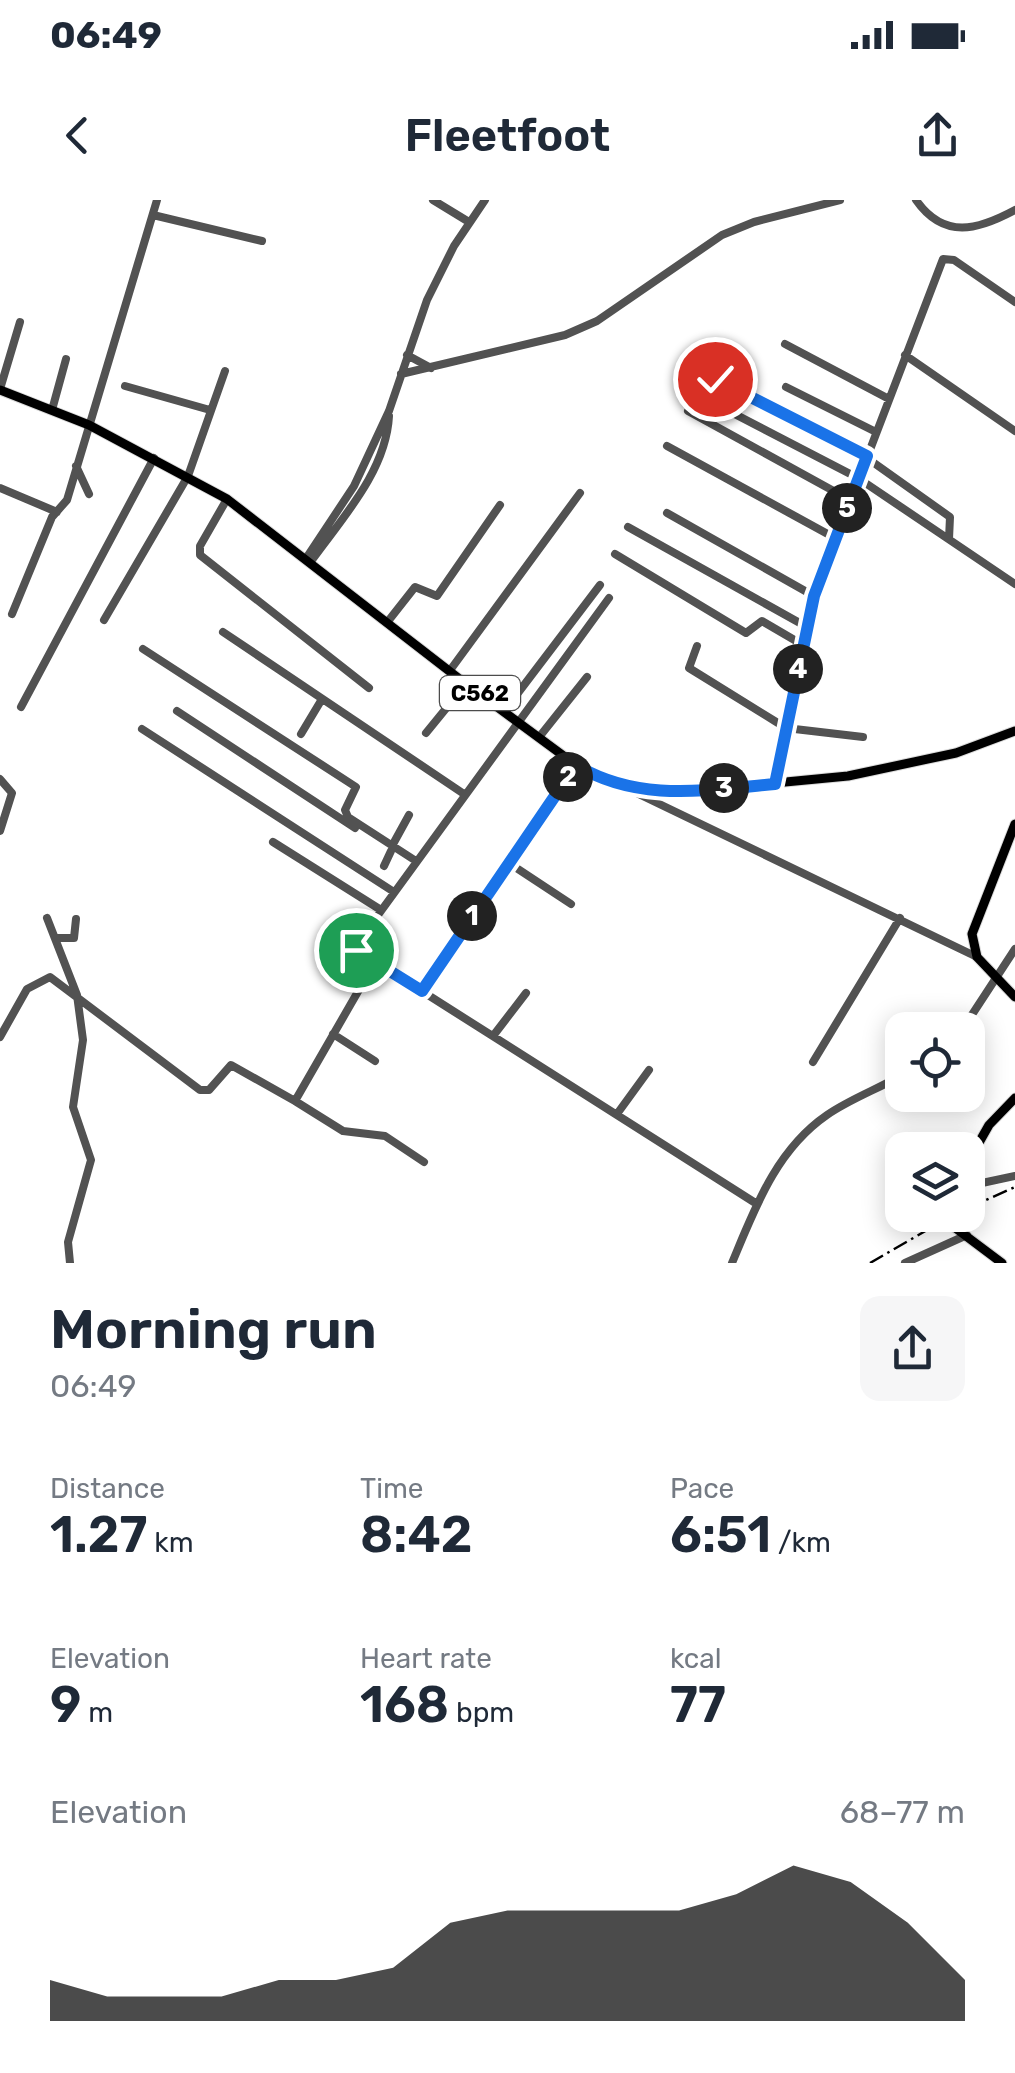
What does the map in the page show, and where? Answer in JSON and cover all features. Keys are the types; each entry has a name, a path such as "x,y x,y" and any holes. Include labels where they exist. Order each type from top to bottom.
{"main road":[{"name":"C562","path":"0,390 90,426 228,499 576,765 624,787 669,793 848,776 956,753 1013,732"},
{"path":"1015,824 974,918 972,946 1015,997"},
{"path":"985,1134 1015,1098"},
{"path":"964,1232 1002,1263"}],"street":[{"path":"12,614 57,512 67,500 157,200"},
{"path":"433,200 469,222"},
{"path":"310,559 370,476 388,434 389,411 428,300 469,222 485,200"},
{"path":"401,374 581,328 731,231 840,200"},
{"path":"916,200 932,218 964,230 1015,210"},
{"path":"153,215 262,241"},
{"path":"775,784 814,596 946,257 1015,302"},
{"path":"0,390 20,322"},
{"path":"786,344 889,398"},
{"path":"407,355 431,368"},
{"path":"905,355 1015,432"},
{"path":"52,410 66,358"},
{"path":"104,620 188,476 225,371"},
{"path":"715,379 867,457 950,517 949,539"},
{"path":"125,386 210,410"},
{"path":"786,387 876,432"},
{"path":"696,394 858,478 1015,584"},
{"path":"688,411 850,500"},
{"path":"667,446 836,538"},
{"path":"21,707 154,458"},
{"path":"76,466 89,494"},
{"path":"0,488 57,512"},
{"path":"452,669 580,493"},
{"path":"228,499 200,546 200,555 369,688"},
{"path":"389,620 415,586 437,596 500,505"},
{"path":"667,513 814,596"},
{"path":"628,526 807,627"},
{"path":"616,554 746,633 762,621 803,645"},
{"path":"505,710 600,585"},
{"path":"609,598 354,945 758,1204"},
{"path":"224,632 464,794"},
{"path":"697,646 689,668 786,728 862,737"},
{"path":"142,649 356,788 346,813 392,849"},
{"path":"540,736 587,676"},
{"path":"426,734 466,684"},
{"path":"300,734 322,699"},
{"path":"177,711 415,863"},
{"path":"1013,732 1015,718"},
{"path":"142,729 394,892"},
{"path":"422,991 576,765"},
{"path":"0,779 12,793 0,831"},
{"path":"624,787 977,956"},
{"path":"384,866 409,815"},
{"path":"273,842 381,910"},
{"path":"509,863 571,904"},
{"path":"48,918 77,994 84,1040 73,1107 91,1160 68,1242 70,1263"},
{"path":"813,1062 900,918"},
{"path":"55,938 74,938 76,919"},
{"path":"974,1012 1011,964 1015,949"},
{"path":"295,1101 375,962"},
{"path":"0,1037 27,989 50,977 203,1092 232,1064 342,1131 385,1136 424,1162"},
{"path":"493,1036 526,994"},
{"path":"333,1034 374,1061"},
{"path":"617,1114 650,1070"},
{"path":"732,1263 779,1164 806,1132 834,1110 885,1084"},
{"path":"985,1182 1015,1176"},
{"path":"905,1263 967,1235"}],"railway":[{"path":"985,1200 1015,1187"},
{"path":"870,1263 924,1232"}],"route":[{"path":"356,950 422,991 576,765 608,782 654,792 775,784 814,596 867,456 715,379"}]}
